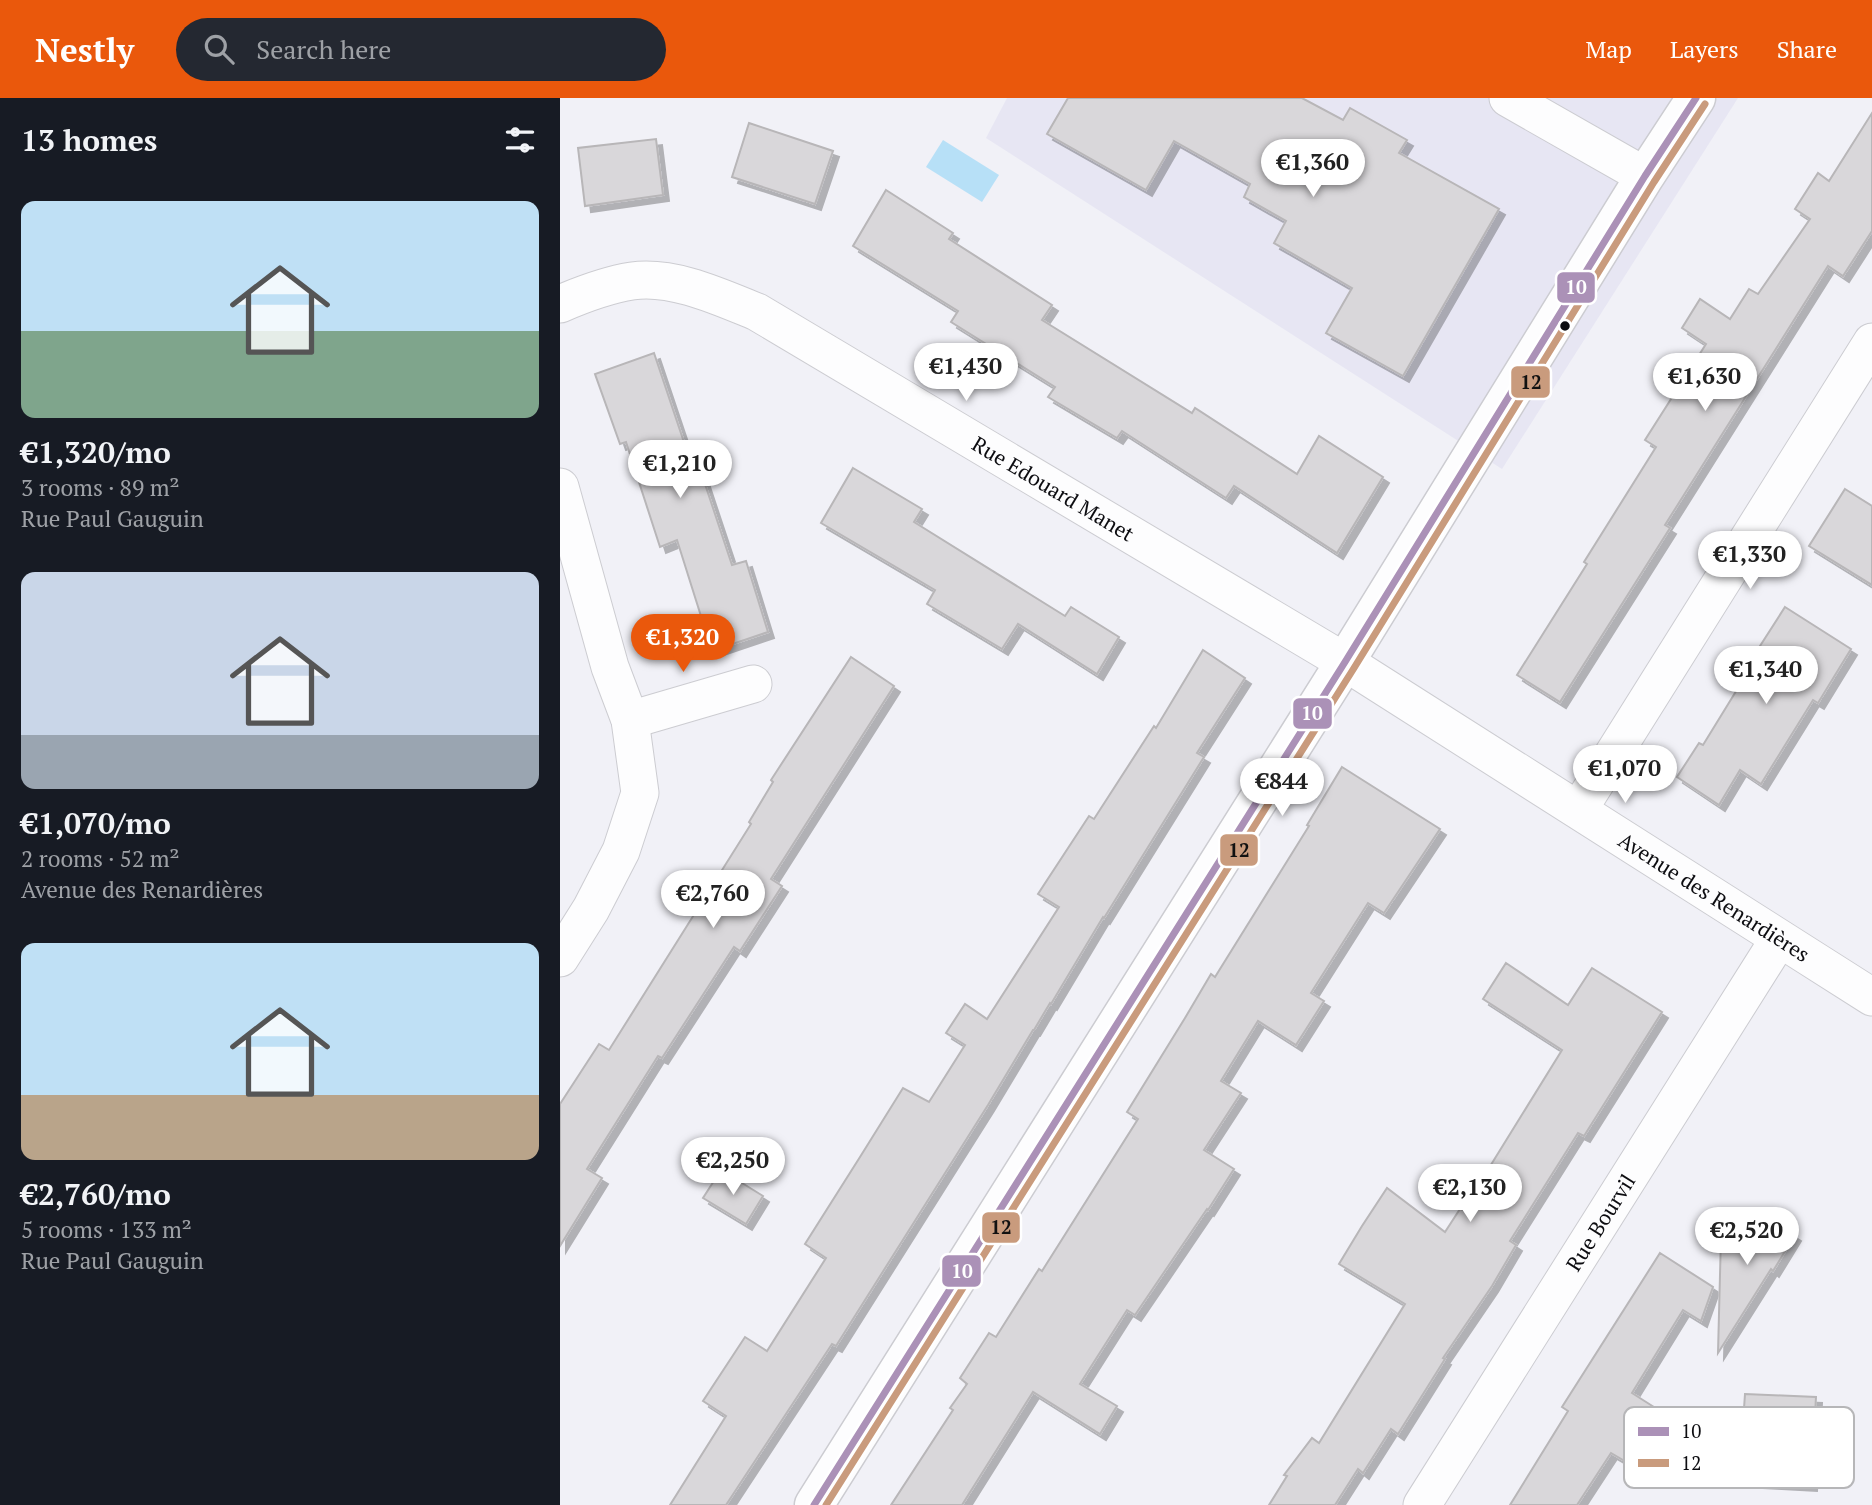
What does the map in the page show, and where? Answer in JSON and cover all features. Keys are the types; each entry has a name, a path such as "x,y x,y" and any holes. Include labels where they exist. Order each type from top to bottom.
{"main road":[{"path":"814,1505 1345,662 1696,98"}],"street":[{"path":"1508,98 1645,176"},
{"name":"Rue Edouard Manet","path":"560,303 591,291 634,280 674,282 757,312 1345,662"},
{"path":"1579,809 1872,342"},
{"path":"560,487 610,667 630,720 640,793 621,851 591,909 560,958"},
{"name":"Avenue des Renardières","path":"1345,662 1872,998"},
{"path":"630,720 753,684"},
{"name":"Rue Bourvil","path":"1422,1505 1779,939"}],"shaded area":[{"path":"1007,98 1738,98 1502,469 986,138"}],"water":[{"path":"943,140 999,175 982,202 926,167"}],"building":[{"path":"1068,98 1302,98 1343,120 1350,108 1407,140 1399,153 1499,209 1403,376 1326,333 1352,288 1274,243 1286,221 1244,197 1250,184 1174,141 1146,190 1047,134"},
{"path":"1872,113 1872,231 1843,276 1828,266 1665,525 1670,528 1560,702 1517,675 1656,447 1645,440 1706,344 1682,328 1700,299 1730,319 1749,289 1758,294 1810,219 1795,209 1818,173 1829,181"},
{"path":"749,123 833,151 815,204 732,177"},
{"path":"656,139 663,195 585,206 578,148"},
{"path":"886,190 953,233 949,239 1052,305 1042,320 1192,413 1195,408 1297,474 1319,436 1383,477 1337,553 1234,486 1226,498 1122,431 1117,438 1048,397 1055,387 951,322 958,311 853,246"},
{"path":"654,353 690,460 696,457 732,565 746,561 768,632 712,651 677,540 660,547 626,442 620,444 595,374"},
{"path":"853,468 922,509 914,522 1065,616 1071,607 1119,637 1097,674 1018,624 1002,649 927,604 935,590 821,523"},
{"path":"1845,489 1872,506 1872,585 1809,546"},
{"path":"1785,607 1851,649 1818,703 1813,700 1761,784 1740,770 1719,805 1677,777 1699,743 1703,745 1754,662 1751,660"},
{"path":"1203,650 1245,678 1197,753 1204,757 1051,1004 836,1346 832,1344 726,1505 670,1505 726,1416 703,1401 745,1337 767,1351 826,1258 805,1244 903,1088 929,1102 965,1045 946,1033 965,1004 987,1019 1059,907 1038,894 1089,816 1094,819 1154,726 1156,728"},
{"path":"851,657 894,686 771,879 782,886 740,951 734,947 662,1058 658,1056 587,1169 602,1178 560,1246 560,1104 599,1044 609,1050 751,824 749,822 773,782 771,780"},
{"path":"1342,767 1440,829 1384,913 1368,903 1311,993 1324,1001 1296,1045 1258,1021 1221,1081 1241,1093 1204,1150 1234,1169 1135,1315 1127,1310 1080,1384 1117,1406 1100,1434 1033,1392 962,1505 891,1505 953,1410 950,1408 967,1384 960,1378 989,1333 996,1337 1039,1269 1042,1271 1138,1119 1127,1112 1211,974 1215,977 1309,826 1307,825"},
{"path":"1506,963 1568,1005 1592,968 1662,1012 1584,1136 1578,1133 1510,1241 1516,1245 1398,1434 1391,1429 1363,1473 1358,1469 1335,1505 1269,1505 1287,1476 1284,1475 1312,1438 1319,1443 1405,1304 1339,1264 1362,1226 1387,1188 1445,1232 1460,1209 1463,1210 1562,1050 1483,999"},
{"path":"721,1170 763,1196 746,1224 703,1198"},
{"path":"1752,1209 1795,1235 1718,1353 1721,1236 1731,1241"},
{"path":"1660,1253 1713,1287 1701,1321 1683,1310 1632,1393 1654,1407 1624,1407 1624,1461 1611,1453 1577,1505 1510,1505 1568,1411 1562,1407"},
{"path":"1745,1394 1816,1397 1815,1407 1744,1407"}],"transit line":[{"name":"10","path":"814,1505 1345,662 1696,98"},
{"name":"12","path":"826,1505 1354,668 1705,104"}]}
